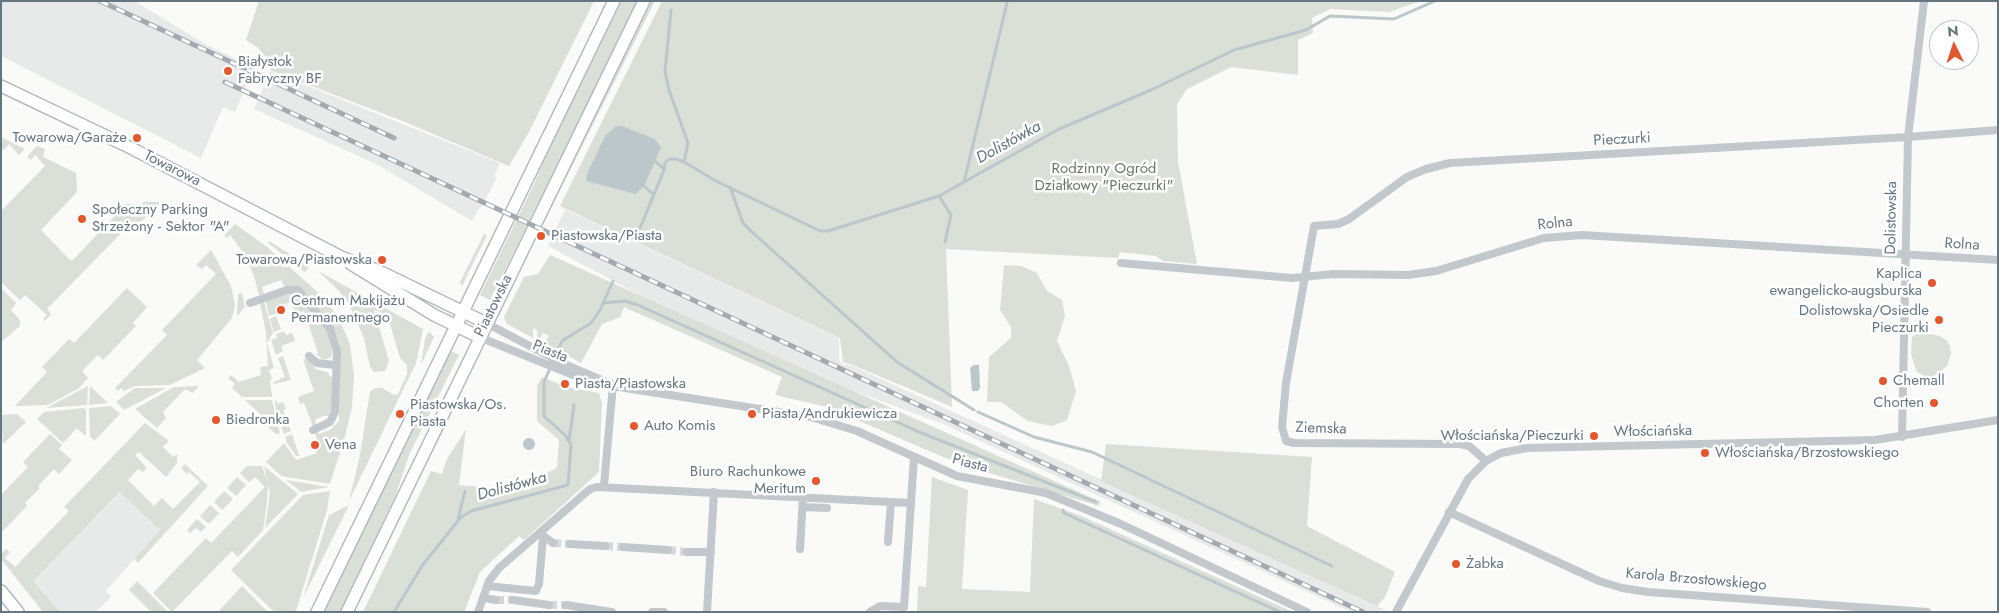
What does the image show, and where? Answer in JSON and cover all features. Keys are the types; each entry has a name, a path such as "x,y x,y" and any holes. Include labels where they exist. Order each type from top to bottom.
{"main road":[{"name":"Piastowska","path":"317,612 614,1"},
{"name":"Piastowska","path":"347,612 479,337 644,1"},
{"name":"Towarowa","path":"1,86 191,178 341,257 416,288 486,324"},
{"name":"Towarowa","path":"341,257 366,276 409,301 479,337"},
{"path":"409,301 417,296 416,288"},
{"path":"1,591 18,612"}],"street":[{"name":"Dolistowska","path":"1902,437 1908,137 1924,1"},
{"name":"Pieczurki","path":"1307,276 1314,226 1338,224 1407,177 1435,166 1450,163 1908,137 1998,130"},
{"name":"Rolna","path":"1122,263 1292,278 1344,273 1420,274 1525,242 1563,236 1998,260"},
{"name":"Ziemska","path":"1307,276 1286,383 1282,427 1286,441 1294,443 1460,444 1473,449 1486,461"},
{"path":"250,303 287,290 298,290 330,329 337,351 334,417 326,425 313,430"},
{"name":"Piasta","path":"486,324 545,354 563,368"},
{"name":"Piasta","path":"479,337 541,363 612,384 651,393 811,417 857,431 936,468 969,479 1030,489 1064,499 1307,612"},
{"path":"309,356 318,363 335,365"},
{"path":"604,485 612,384"},
{"name":"Włościańska","path":"1396,612 1449,512 1473,472 1486,461 1501,453 1528,448 1875,440 1998,420"},
{"path":"870,612 880,606 904,608 914,457"},
{"path":"478,612 487,586 499,568 542,535 590,489 604,485 910,503"},
{"path":"707,612 714,492"},
{"path":"800,549 803,498"},
{"path":"888,542 885,532 891,502"},
{"path":"803,507 827,508"},
{"name":"Karola Brzostowskiego","path":"1449,512 1599,581 1622,588 1648,592 1927,612"},
{"path":"542,535 552,542"},
{"path":"487,586 536,591 539,584 542,535"},
{"path":"570,544 605,546"},
{"path":"623,547 668,550"},
{"path":"687,552 711,552"},
{"path":"483,598 496,600"},
{"path":"513,600 549,605"},
{"path":"566,605 612,612"},
{"path":"652,612 664,612"}],"shaded area":[{"path":"1,1 134,1 207,45 254,68 235,112 223,107 201,158 1,56"},
{"path":"270,71 500,163 494,176 497,177 482,207 480,207 472,221 376,164 254,109"},
{"path":"616,126 622,126 655,139 661,148 644,186 636,194 586,181 588,172 605,136"},
{"path":"565,209 839,338 839,359 842,364 853,366 1386,610 1351,612 943,424 827,381 658,305 548,246"},
{"path":"974,365 979,365 980,388 978,391 972,391 970,368"},
{"path":"531,438 534,439 534,449 527,450 524,449 523,442 524,439"},
{"path":"121,492 160,530 106,591 111,597 95,612 60,612 32,581"}],"green space":[{"path":"259,1 594,1 529,132 509,166 400,120 270,70 270,61 257,47 246,40"},
{"path":"620,1 638,1 490,300 480,295 535,182 553,137"},
{"path":"650,1 655,1 546,218 549,207"},
{"name":"Rodzinny Ogród Działkowy \"Pieczurki\"","path":"662,1 1421,1 1389,12 1330,9 1312,18 1313,33 1298,40 1298,75 1231,67 1187,89 1177,104 1178,162 1197,264 1163,261 1156,256 1120,252 1118,258 946,249 952,407 843,362 840,338 560,206"},
{"path":"1,137 25,149 19,155 9,144 4,150 1,148"},
{"path":"37,146 45,149 43,157 76,173 77,192 41,230 70,260 73,260 126,204 142,205 143,202 159,202 159,205 135,227 130,224 47,309 51,314 45,321 43,319 47,315 25,295 20,300 1,282 1,211 45,166 35,155 31,160 27,157"},
{"path":"235,224 267,247 322,296 338,317 350,344 354,376 352,407 330,484 281,476 266,462 284,443 296,460 317,453 313,441 317,440 311,421 304,403 300,404 298,397 314,391 303,359 312,360 315,369 327,372 332,378 332,411 329,416 323,416 315,420 319,434 330,430 339,421 340,347 334,329 297,286 284,286 281,280 262,287 264,294 259,295 254,276 243,252 230,235 227,238 224,236"},
{"path":"484,234 487,235 462,286 460,282"},
{"path":"269,241 309,266 305,272 268,243"},
{"path":"211,250 231,286 235,305 232,318 197,360 205,368 170,385 135,386 124,391 121,388 118,391 115,388 167,335 162,330 216,274 206,265 202,269 196,265"},
{"path":"550,255 1101,502 1099,506 976,469 943,457 827,407 775,395 782,377 624,307 620,317 602,324 581,363 544,343 549,336 543,333 538,341 537,330 533,328 533,338 507,324 504,317 524,277 538,274"},
{"path":"1004,265 1021,266 1037,273 1047,291 1062,300 1065,316 1057,341 1069,366 1076,391 1067,420 1052,426 1028,421 1001,402 987,402 989,357 1011,338 1011,327 1000,310"},
{"path":"318,271 423,329 416,363 349,501 360,455 370,392 375,388 382,388 394,395 398,394 407,374 407,365 400,358 387,314 374,310 389,361 385,371 374,372 370,367 364,338 350,306 339,291"},
{"path":"1,288 16,303 11,310 20,320 20,326 1,342"},
{"path":"127,288 147,307 133,323 136,326 103,360 98,355 82,371 88,378 79,388 48,405 15,406 47,372 42,367 69,339 74,343"},
{"path":"242,293 245,307 237,316 238,294"},
{"path":"288,293 295,294 304,302 327,331 332,347 332,356 328,359 322,359 316,354 318,353 304,311 295,314 291,302 277,307 278,313 269,316 266,301"},
{"path":"264,302 273,333 267,343 274,368 269,370 272,379 270,380 272,397 242,397 232,388 235,384 228,378 231,375 239,382 261,375 260,367 268,366 266,333 260,303"},
{"path":"276,316 281,329 274,332 270,319"},
{"path":"284,331 286,335 292,333 295,341 281,346 283,351 276,355 271,340 277,338 276,334"},
{"path":"429,331 434,337 421,365 425,339"},
{"path":"1919,332 1940,336 1950,346 1951,354 1947,366 1934,376 1924,376 1916,371 1911,353 1912,337"},
{"path":"449,350 459,355 409,455 395,497 340,612 325,612 330,597"},
{"path":"283,356 291,380 274,384 273,382 285,377 278,358"},
{"path":"542,377 567,387 599,393 602,403 599,472 524,540 519,536 480,572 464,612 363,612 431,471 442,474 446,461 466,429 459,485 498,488 498,484 521,485 557,468 559,440 537,421 537,386"},
{"path":"88,386 87,405 46,408"},
{"path":"90,386 108,403 89,405"},
{"path":"199,386 193,393 185,389 163,412 166,418 157,428 135,409 174,387"},
{"path":"135,388 166,388 124,410 116,402"},
{"path":"275,399 278,404 283,402 286,409 283,410 291,431 284,434 276,413"},
{"path":"245,400 272,400 280,433 276,434 259,419 262,416"},
{"path":"111,406 120,414 94,441 90,436 89,408"},
{"path":"84,408 86,410 86,436 77,428 63,443 37,419 44,412"},
{"path":"17,414 26,422 3,444 1,415"},
{"path":"145,423 169,441 163,447 173,457 177,454 177,463 166,477 139,452 135,455 147,468 143,472 138,469 128,480 154,506 162,498 173,509 200,482 189,472 187,474 181,468 185,464 208,486 138,563 134,559 160,530 120,492 33,581 60,612 43,612 1,559 1,554 6,549 10,552 5,558 15,567 69,511 64,507"},
{"path":"50,434 62,445 59,449 72,460 59,474 54,469 38,486 40,488 25,503 27,506 1,533 1,495 28,467 23,462"},
{"path":"292,434 300,456 296,456 287,443 285,437"},
{"path":"1106,444 1312,457 1307,526 1395,572 1385,597 1377,606 1101,481"},
{"path":"247,466 262,466 268,484 263,530 238,557 232,551 172,612 153,593 206,538 211,543 265,487 255,477 249,482 240,473"},
{"path":"264,466 298,494 265,528 270,494"},
{"path":"237,477 246,485 236,496 227,488"},
{"path":"932,477 968,490 962,589 1030,592 1034,499 1079,515 1293,612 917,612 918,586 926,587"},
{"path":"286,480 329,487 301,492"},
{"path":"224,491 233,499 222,510 214,502"},
{"path":"330,491 327,510 297,608 295,612 274,612 231,570 303,495"},
{"path":"210,505 219,513 209,524 200,516"},
{"path":"349,505 303,598 329,515"},
{"path":"197,519 206,527 201,532 196,528 190,533 187,530"},
{"path":"137,581 168,612 151,612 129,590"},
{"path":"242,586 268,612 218,612"}],"waterway":[{"name":"Dolistówka","path":"640,228 664,170 665,163 669,159 684,162 716,181 820,231 828,231 939,196 1059,129 1151,90 1234,50 1306,30 1330,16 1394,19 1435,1"},
{"path":"964,182 1007,3"},
{"path":"671,10 665,71 669,90 688,143 684,162"},
{"path":"655,161 664,169"},
{"path":"644,186 653,194"},
{"path":"730,187 743,223 752,232 897,362 974,410"},
{"path":"939,196 951,215 945,242"},
{"name":"Dolistówka","path":"394,612 422,566 461,517 471,511 568,485 571,445 566,436 544,416 544,382 562,341 591,323 600,310 613,281"},
{"path":"603,303 625,301 638,305 919,432 1096,502"},
{"path":"569,441 574,405"},
{"path":"978,412 1034,437 1092,452 1332,566"},
{"path":"458,519 465,491"},
{"path":"1063,510 1064,513 1280,612"}],"tunnel":[{"path":"553,543 570,544"},
{"path":"605,546 623,547"},
{"path":"668,550 687,552"},
{"path":"496,600 513,600"},
{"path":"549,605 566,605"}],"railway":[{"path":"100,1 394,138"},
{"path":"225,82 1363,612"}],"place":[{"name":"Białystok Fabryczny BF","path":"228,71"},
{"name":"Towarowa/Garaże","path":"137,138"},
{"name":"Społeczny Parking Strzeżony - Sektor \"A\"","path":"82,219"},
{"name":"Piastowska/Piasta","path":"541,236"},
{"name":"Towarowa/Piastowska","path":"382,260"},
{"name":"Kaplica ewangelicko-augsburska","path":"1932,283"},
{"name":"Centrum Makijażu Permanentnego","path":"281,310"},
{"name":"Dolistowska/Osiedle Pieczurki","path":"1939,320"},
{"name":"Chemall","path":"1883,381"},
{"name":"Piasta/Piastowska","path":"565,384"},
{"name":"Chorten","path":"1934,403"},
{"name":"Piastowska/Os. Piasta","path":"400,414"},
{"name":"Piasta/Andrukiewicza","path":"752,414"},
{"name":"Biedronka","path":"216,420"},
{"name":"Auto Komis","path":"634,426"},
{"name":"Włościańska/Pieczurki","path":"1594,436"},
{"name":"Vena","path":"315,445"},
{"name":"Włościańska/Brzostowskiego","path":"1705,453"},
{"name":"Biuro Rachunkowe Meritum","path":"816,481"},
{"name":"Żabka","path":"1456,564"}]}
